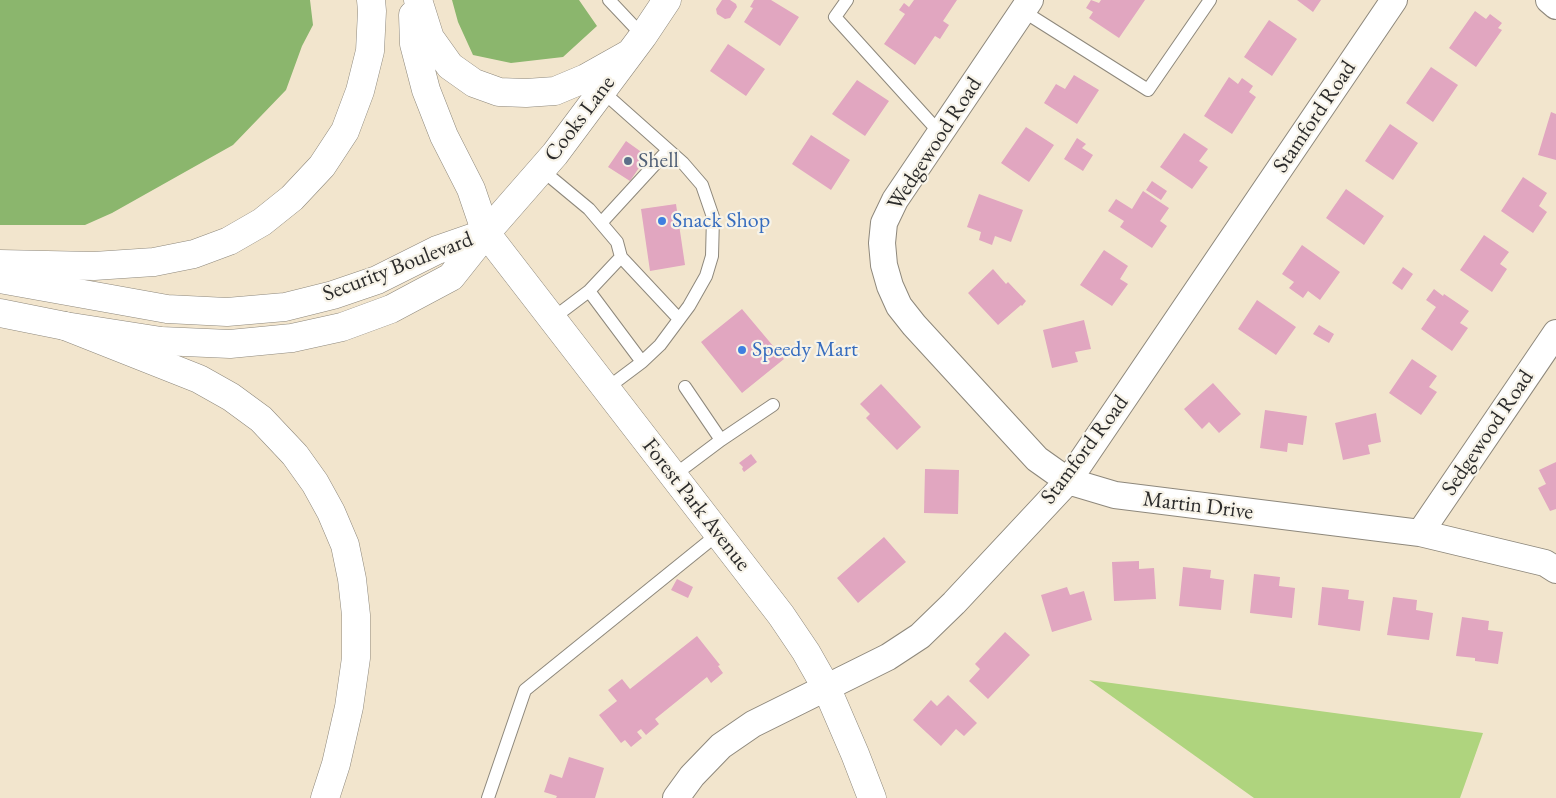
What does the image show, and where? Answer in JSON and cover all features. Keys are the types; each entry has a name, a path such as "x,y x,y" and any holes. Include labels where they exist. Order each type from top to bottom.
{"main road":[{"path":"0,264 94,266 154,262 194,254 229,241 262,222 292,198 322,166 345,131 360,91 370,51 371,0"},
{"name":"Forest Park Avenue","path":"412,0 414,44 426,90 444,136 471,189 486,232 781,615 806,652 827,689 872,798"},
{"path":"418,0 430,38 450,66 474,83 499,92 555,91 586,78 635,45"},
{"name":"Cooks Lane","path":"486,232 542,170 602,91 665,2"},
{"name":"Security Boulevard","path":"0,279 167,309 227,312 285,307 333,295 377,280 437,250 486,232"},
{"name":"Security Boulevard","path":"0,313 65,326 161,341 230,344 292,338 342,327 391,309 451,277 486,232"},
{"path":"65,326 199,379 231,397 261,419 295,455 315,483 331,512 345,545 352,579 356,616 356,658 349,707 326,798"}],"street":[{"name":"Stamford Road","path":"676,798 692,776 721,746 754,724 888,657 920,636 954,603 1068,481 1394,0"},
{"path":"1549,0 1556,6"},
{"name":"Wedgewood Road","path":"914,325 899,306 890,286 884,265 882,243 884,223 895,200 1027,5"},
{"name":"Martin Drive","path":"914,325 1037,459 1068,481 1115,495 1420,533 1551,567"},
{"name":"Sedgewood Road","path":"1420,533 1556,333"}],"lane":[{"path":"609,0 635,45"},
{"path":"846,0 835,17 940,133"},
{"path":"1027,5 1148,90 1210,0"},
{"path":"602,91 683,163 702,185 714,217 712,256 706,276 689,306 660,345 642,362 606,389"},
{"path":"601,223 668,150"},
{"path":"542,170 589,209 617,242 621,258 679,319"},
{"path":"552,319 589,291 621,258"},
{"path":"589,291 642,362"},
{"path":"684,387 721,440"},
{"path":"673,476 721,440 773,405"},
{"path":"488,798 525,690 718,534"}],"green space":[{"path":"0,0 310,0 313,25 302,46 286,90 233,145 112,213 85,225 0,225"},
{"path":"452,0 579,0 597,26 563,57 511,63 473,55 458,22"},
{"path":"1089,680 1483,733 1460,798 1254,798"}],"building":[{"path":"722,0 730,0 736,4 737,7 730,18 725,19 717,14 716,9"},
{"path":"754,0 771,0 799,17 780,46 744,22 753,8 750,7"},
{"path":"914,0 957,0 943,21 949,25 940,39 935,36 915,65 884,44 905,14 899,10 904,3 909,7"},
{"path":"1091,0 1099,3 1101,0 1145,0 1119,38 1089,18 1093,12 1086,8"},
{"path":"1297,0 1321,0 1313,12"},
{"path":"1475,11 1486,19 1490,14 1502,23 1498,28 1502,30 1476,67 1449,48"},
{"path":"1269,20 1297,39 1272,76 1244,57"},
{"path":"728,44 765,69 746,96 710,71"},
{"path":"1431,67 1458,85 1433,122 1406,103"},
{"path":"1074,75 1099,90 1077,124 1044,103 1056,84 1065,89"},
{"path":"1229,77 1238,84 1242,78 1253,86 1249,92 1256,97 1232,134 1204,116"},
{"path":"857,80 889,101 865,136 832,114"},
{"path":"1551,112 1556,114 1556,160 1538,155"},
{"path":"1390,124 1418,143 1393,180 1365,161"},
{"path":"1026,127 1054,145 1029,182 1001,163"},
{"path":"1184,133 1208,149 1199,161 1208,167 1192,189 1160,167"},
{"path":"811,135 850,160 831,190 792,164"},
{"path":"1077,138 1086,144 1082,148 1093,155 1083,171 1064,159"},
{"name":"Shell","path":"626,141 647,156 630,181 608,167"},
{"path":"1523,177 1547,193 1539,206 1547,212 1533,233 1501,211"},
{"path":"1152,181 1167,191 1161,200 1146,190"},
{"path":"1346,189 1384,216 1364,245 1326,218"},
{"path":"1143,191 1169,208 1160,221 1167,226 1152,248 1120,227 1124,221 1108,211 1116,199 1132,209"},
{"path":"979,194 1023,210 1011,242 995,236 992,245 979,240 981,232 967,227"},
{"path":"676,204 685,265 650,271 641,209"},
{"path":"1484,235 1509,252 1500,264 1507,269 1492,292 1460,270"},
{"path":"1302,245 1340,272 1320,300 1308,291 1303,298 1289,288 1294,282 1282,274"},
{"path":"1104,250 1128,266 1120,279 1128,284 1112,306 1080,285"},
{"path":"1403,267 1413,274 1402,290 1392,283"},
{"path":"993,269 1006,284 1008,282 1026,301 998,325 968,293"},
{"path":"1434,289 1469,311 1460,323 1468,328 1452,351 1421,329 1436,307 1426,300"},
{"path":"1257,300 1296,327 1276,355 1238,329"},
{"name":"Speedy Mart","path":"742,309 784,359 742,393 701,342"},
{"path":"1084,320 1091,349 1075,352 1078,362 1052,368 1043,330"},
{"path":"1319,325 1334,334 1329,343 1313,334"},
{"path":"1412,359 1437,376 1429,387 1437,392 1421,415 1389,393"},
{"path":"1213,383 1241,414 1219,433 1209,422 1202,429 1184,409"},
{"path":"881,384 921,427 897,450 866,418 870,414 860,404"},
{"path":"1265,410 1307,416 1303,445 1288,443 1287,452 1260,448"},
{"path":"1376,413 1381,442 1368,445 1370,454 1343,460 1335,423"},
{"path":"751,454 757,462 744,472 743,467 739,463"},
{"path":"1556,462 1556,509 1550,511 1538,488 1546,484 1539,470"},
{"path":"925,469 959,470 958,514 924,513"},
{"path":"884,537 906,562 858,603 837,578"},
{"path":"1139,561 1139,569 1154,568 1156,599 1114,601 1112,562"},
{"path":"1183,567 1211,570 1210,578 1224,580 1221,610 1179,606"},
{"path":"1254,574 1280,577 1279,586 1295,588 1292,618 1250,613"},
{"path":"677,579 693,587 688,598 671,590"},
{"path":"1067,587 1070,595 1084,591 1092,620 1052,632 1041,595"},
{"path":"1322,587 1349,590 1348,599 1364,601 1360,631 1318,625"},
{"path":"1393,597 1417,600 1416,610 1433,613 1429,640 1387,635"},
{"path":"1462,617 1489,621 1488,630 1503,632 1498,664 1475,661 1475,658 1456,656"},
{"path":"1005,632 1030,655 988,699 969,681 980,669 975,664"},
{"path":"697,636 720,665 718,666 723,673 711,683 707,677 655,719 659,724 646,735 641,729 637,732 642,738 631,747 625,740 621,743 599,715 617,701 608,690 622,679 630,689"},
{"path":"948,695 977,723 964,736 956,729 941,746 913,720 931,700 937,706"},
{"path":"569,757 604,768 595,798 556,798 557,796 544,792 550,774 562,778"}],"place":[{"name":"Shell","path":"628,161"},
{"name":"Snack Shop","path":"662,221"},
{"name":"Speedy Mart","path":"742,350"}]}
